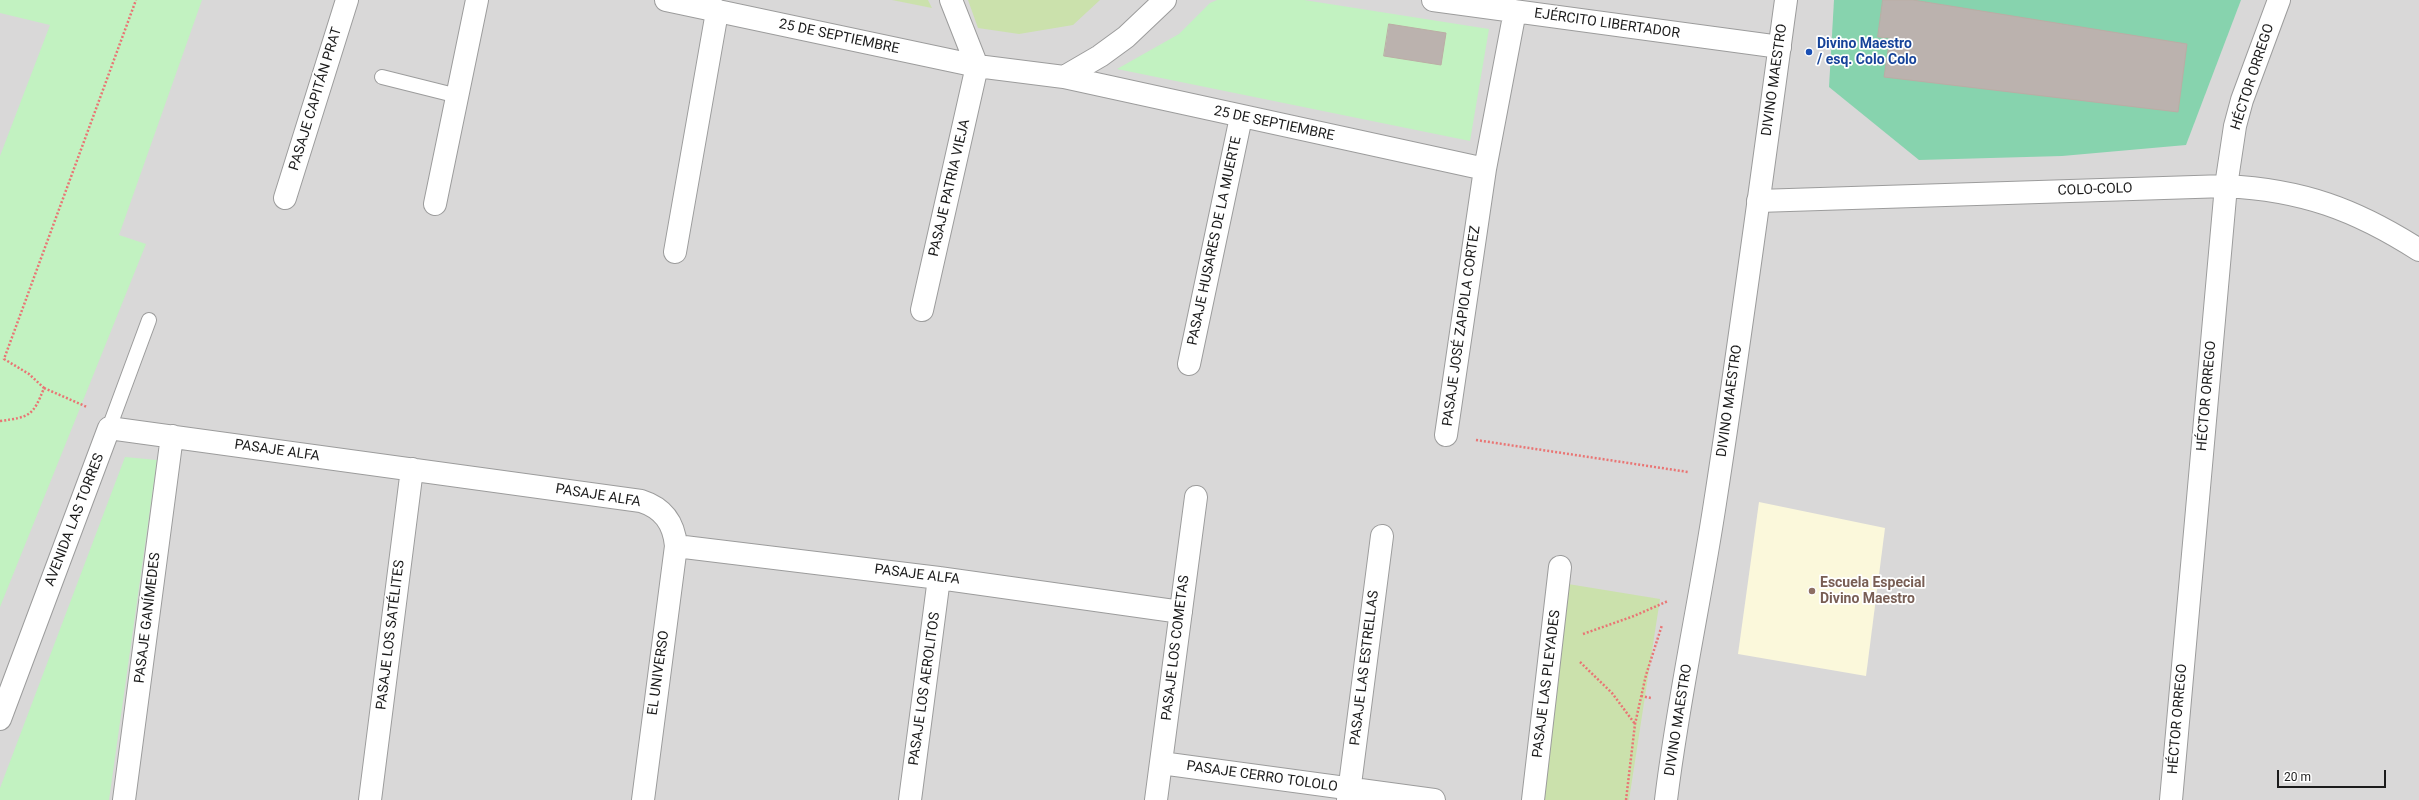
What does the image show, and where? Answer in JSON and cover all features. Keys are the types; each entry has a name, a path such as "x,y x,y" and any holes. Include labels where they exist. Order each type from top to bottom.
{"street":[{"name":"PASAJE CAPITÁN PRAT","path":"285,198 347,0"},
{"path":"435,204 477,0"},
{"name":"25 DE SEPTIEMBRE","path":"666,0 712,6 977,66 1013,72 1064,77 1241,117 1485,169"},
{"path":"951,0 977,66"},
{"name":"EJÉRCITO LIBERTADOR","path":"1433,0 1515,11 1551,8 1780,47"},
{"name":"DIVINO MAESTRO","path":"1666,800 1677,723 1701,596 1718,488 1786,0"},
{"name":"HÉCTOR ORREGO","path":"2171,800 2226,186 2235,126 2242,100 2279,0"},
{"path":"1064,77 1100,56 1126,37 1162,1"},
{"path":"675,252 712,6"},
{"name":"PASAJE JOSÉ ZAPIOLA CORTEZ","path":"1446,435 1485,169 1515,11"},
{"name":"PASAJE PATRIA VIEJA","path":"922,310 977,66"},
{"name":"PASAJE HUSARES DE LA MUERTE","path":"1189,364 1241,117"},
{"name":"COLO-COLO","path":"1758,201 2226,186 2261,187 2308,196 2365,219 2419,250"},
{"name":"PASAJE ALFA","path":"111,423 172,436 651,504 668,519 675,532 676,546 940,578 1181,612"},
{"name":"AVENIDA LAS TORRES","path":"0,719 111,423"},
{"name":"PASAJE GANÍMEDES","path":"124,800 172,436"},
{"name":"PASAJE LOS SATÉLITES","path":"370,800 412,469"},
{"name":"PASAJE LOS COMETAS","path":"1156,800 1196,497"},
{"name":"PASAJE LAS ESTRELLAS","path":"1349,794 1382,536"},
{"name":"EL UNIVERSO","path":"643,800 676,546"},
{"name":"PASAJE LAS PLEYADES","path":"1533,800 1560,567"},
{"name":"PASAJE LOS AEROLITOS","path":"910,800 940,578"},
{"name":"PASAJE CERRO TOLOLO","path":"1161,763 1349,794 1434,800"}],"lane":[{"path":"382,77 458,96"},
{"name":"AVENIDA LAS TORRES","path":"111,423 149,320"}],"path":[{"path":"4,359 136,0"},
{"path":"0,360 4,359 29,374 44,388 111,423"},
{"path":"0,420 23,418 36,408 44,388"},
{"name":"PASAJE JOSÉ ZAPIOLA CORTEZ","path":"1446,435 1700,474 1718,488"},
{"path":"1552,642 1594,632 1669,600"},
{"path":"1552,642 1585,665 1612,692 1635,724"}],"shaded area":[{"path":"0,0 2419,0 2419,800 0,800"},
{"name":"Escuela Especial Divino Maestro","path":"1759,502 1885,528 1866,676 1738,654"}],"green space":[{"path":"0,0 202,0 119,235 146,244 0,607 0,156 50,25 0,13"},
{"path":"892,0 928,0 932,8"},
{"path":"968,0 1100,0 1073,25 1019,34 978,28"},
{"path":"1217,0 1304,0 1489,29 1470,141 1117,69 1179,34 1210,3"},
{"path":"1834,0 2241,0 2186,145 2062,156 1919,160 1829,87"},
{"path":"125,457 157,460 109,800 0,800 0,788"},
{"path":"1568,584 1660,599 1629,800 1542,800"}],"building":[{"path":"1883,0 1913,0 2187,44 2178,112 1884,77 1890,38 1878,37"},
{"path":"1389,24 1446,33 1441,65 1384,56"}],"place":[{"name":"Divino Maestro / esq. Colo Colo","path":"1809,52"},
{"name":"Escuela Especial Divino Maestro","path":"1812,591"}]}
